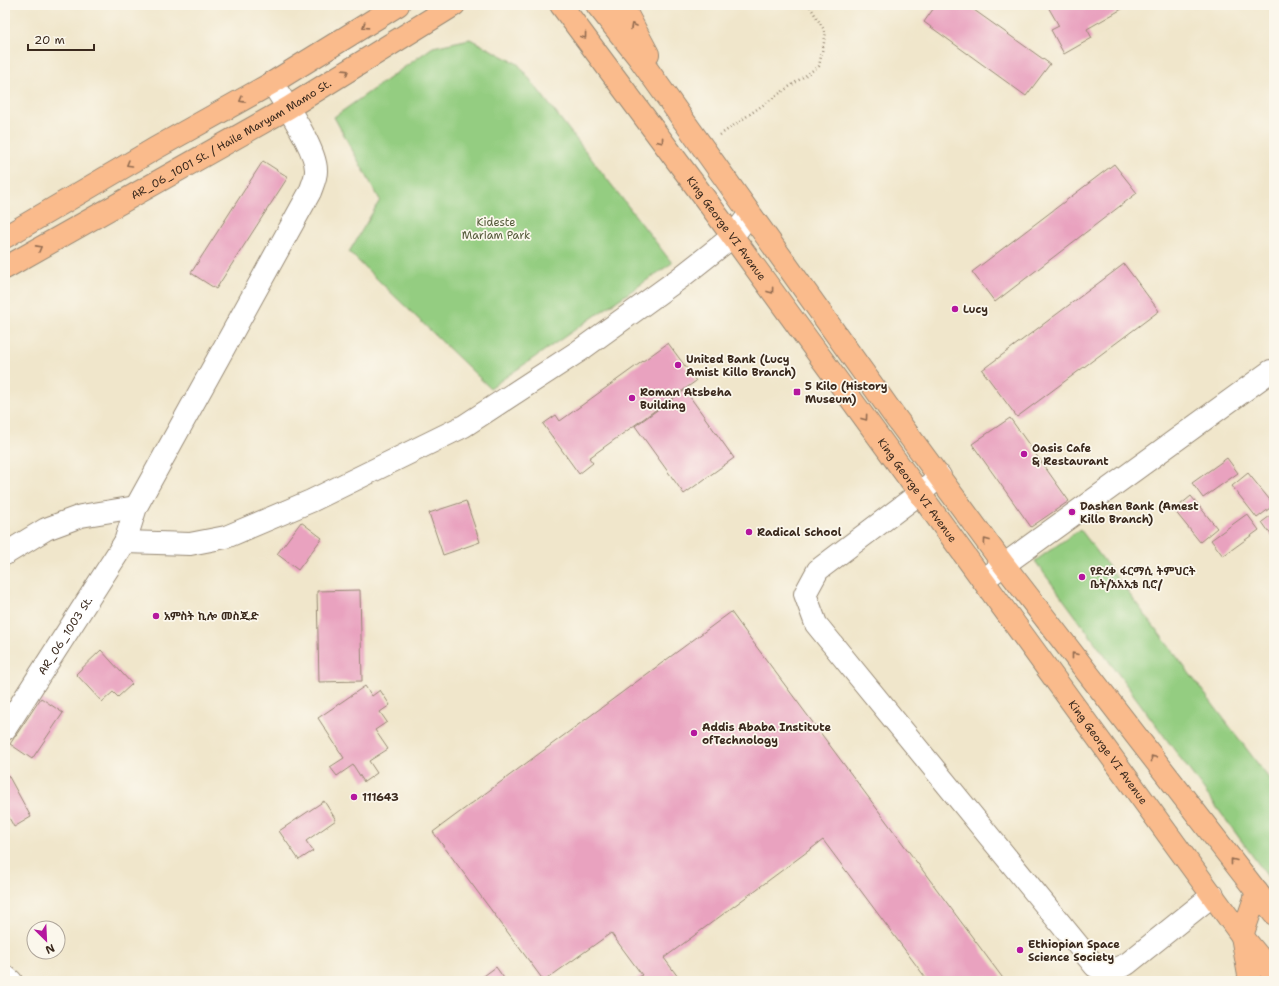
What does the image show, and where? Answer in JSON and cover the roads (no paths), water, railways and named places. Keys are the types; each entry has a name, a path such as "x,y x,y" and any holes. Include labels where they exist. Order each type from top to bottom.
{"main road":[{"path":"5,237 156,148 272,83 398,5"},
{"name":"AR_06_1001 St. / Haile Maryam Mamo St.","path":"5,268 288,108 454,5"},
{"name":"King George VI Avenue","path":"560,5 920,493 1242,936 1274,974"},
{"path":"597,5 638,58 893,414 1004,565 1274,914"},
{"path":"622,5 697,141"},
{"path":"1250,981 1242,936 1257,892"}],"street":[{"name":"AR_06_1003 St.","path":"5,729 125,542 136,507 310,192 316,171 312,153 288,108 272,83"},
{"path":"125,542 190,544 226,537 311,501 464,426 585,346 680,278 732,237 750,215"},
{"path":"983,580 1271,371"},
{"path":"940,476 920,493 818,570 805,594 816,624 1095,966 1108,972 1127,964 1213,895"},
{"path":"5,554 46,529 81,516 136,507"},
{"path":"5,976 11,981"}],"place":[{"name":"Lucy","path":"955,309"},
{"name":"United Bank (Lucy Amist Killo Branch)","path":"678,365"},
{"name":"5 Kilo (History Museum)","path":"797,392"},
{"name":"Roman Atsbeha Building","path":"632,398"},
{"name":"Oasis Cafe & Restaurant","path":"1024,454"},
{"name":"Dashen Bank (Amest Killo Branch)","path":"1072,512"},
{"name":"Radical School","path":"749,532"},
{"name":"የድረቀ ፋርማሲ ትምህርት ቤት/አአኢቴ ቢሮ/","path":"1082,577"},
{"name":"አምስት ኪሎ መስጂድ","path":"156,616"},
{"name":"Addis Ababa Institute ofTechnology","path":"694,733"},
{"name":"111643","path":"354,797"},
{"name":"Ethiopian Space Science Society","path":"1020,950"}],"park label":[{"name":"Kideste Mariam Park","path":"496,228"}]}
